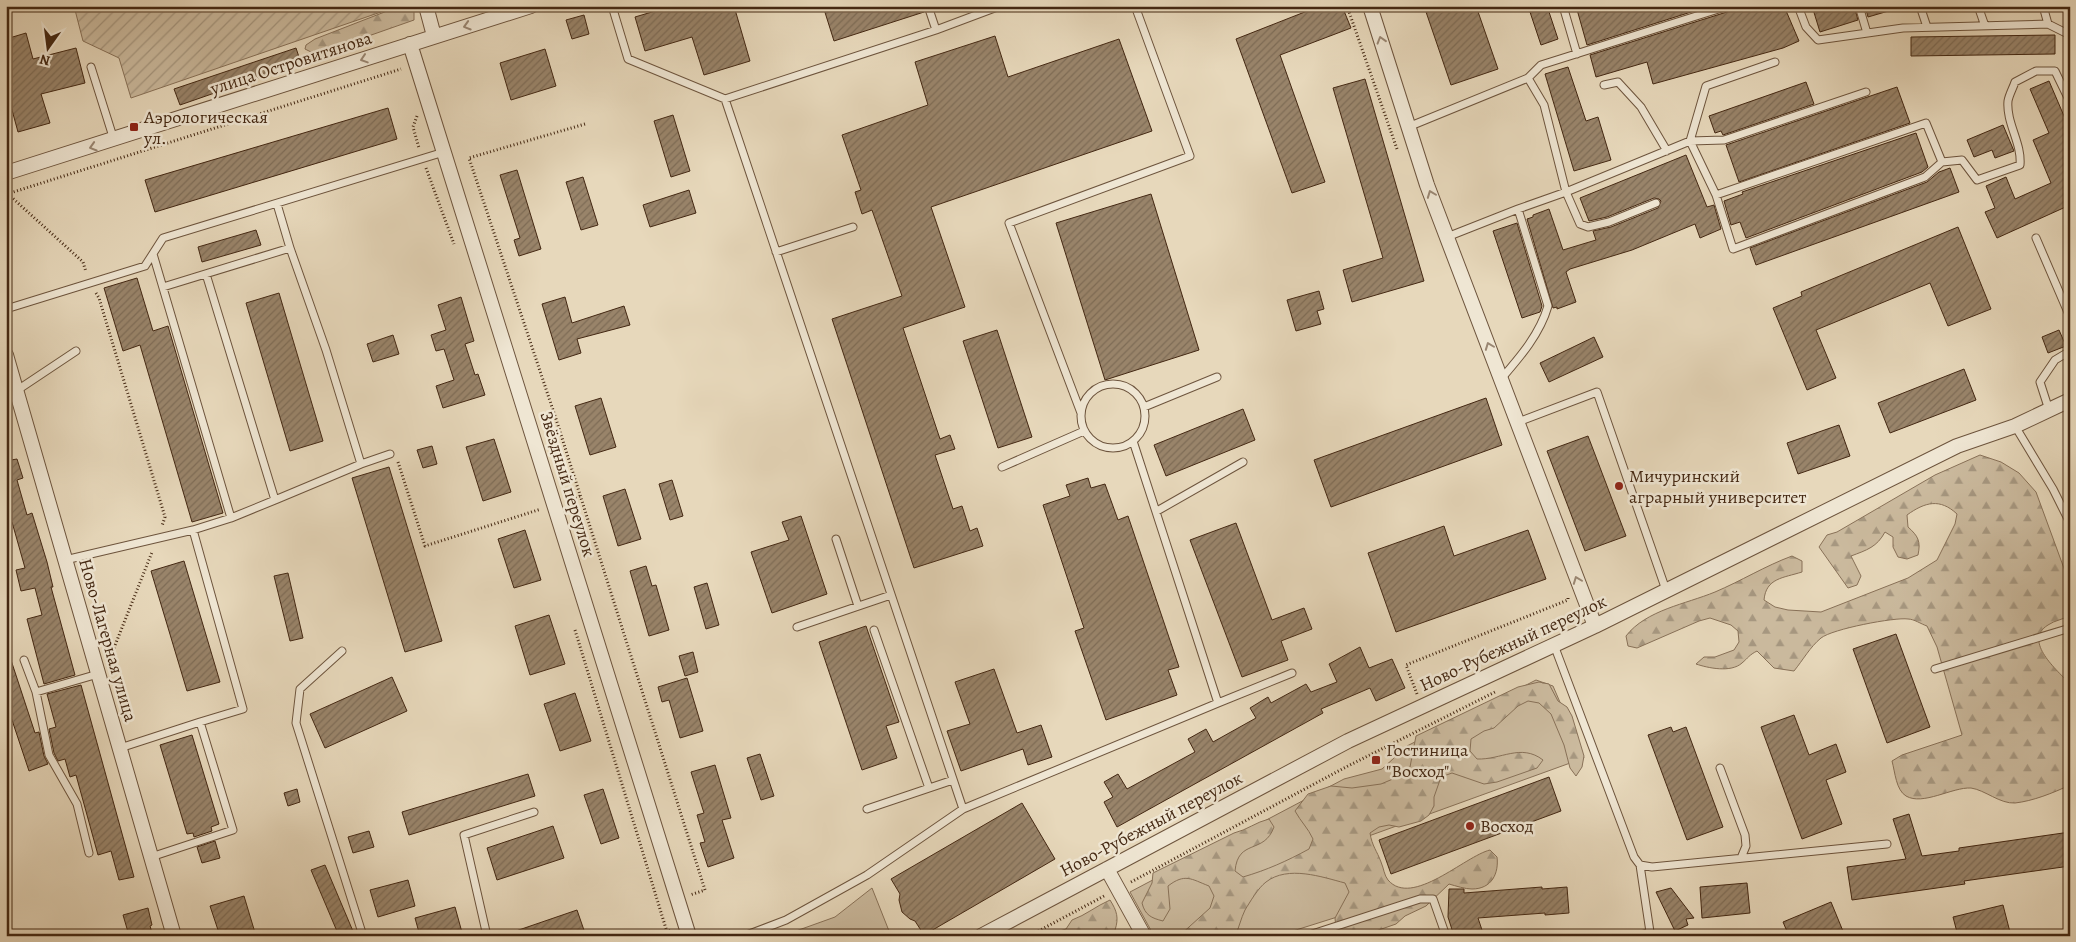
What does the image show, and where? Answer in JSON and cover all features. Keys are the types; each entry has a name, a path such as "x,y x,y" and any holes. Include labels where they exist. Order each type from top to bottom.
{"street":[{"path":"426,6 434,36"},
{"name":"улица Островитянова","path":"6,173 531,6"},
{"path":"1370,6 1427,185 1595,626"},
{"name":"Звёздный переулок","path":"410,44 687,930"},
{"name":"Ново-Лагерная улица","path":"6,355 174,936"},
{"name":"Ново-Рубежный переулок","path":"981,936 1348,741 1595,626 1957,446 2015,426 2070,400"},
{"path":"1106,869 1144,936"}],"lane":[{"path":"612,6 628,60 725,99 936,30 1000,6"},
{"path":"928,6 936,30"},
{"path":"1081,412 1084,403 1096,389 1115,384 1133,391 1144,407 1144,425 1133,441 1116,448 1097,444 1084,430 1081,412 1009,223 1190,156 1135,6"},
{"path":"1563,6 1577,54"},
{"path":"1408,127 1528,78 1541,65 1728,6"},
{"path":"1798,6 1806,26 1818,40 1927,27 2048,24 2070,34"},
{"path":"1859,6 1867,33"},
{"path":"1920,6 1927,27"},
{"path":"1978,6 1984,26"},
{"path":"2043,6 2048,24"},
{"path":"1775,62 1706,86 1690,141 1716,195 1733,249 1925,177 1942,162 1962,160 1977,180 2020,165 2021,154 2008,102 2015,82 2036,71 2055,71 2070,102"},
{"path":"91,68 114,140"},
{"path":"1528,78 1544,105 1566,192 1580,224 1588,227 1609,222 1656,203"},
{"path":"1604,86 1618,82 1641,107 1667,151"},
{"path":"1447,237 1566,192 1690,141 1724,140 1866,92"},
{"path":"725,99 963,809"},
{"path":"1716,195 1926,123 1942,162"},
{"path":"6,309 145,266 162,238 444,152"},
{"path":"277,204 290,248 326,350 361,464"},
{"path":"1501,379 1524,351 1544,319 1548,306 1518,209"},
{"path":"776,252 853,227"},
{"path":"2036,238 2070,317"},
{"path":"163,287 290,248"},
{"path":"153,254 231,518"},
{"path":"206,274 275,500"},
{"path":"16,391 76,351"},
{"path":"2049,410 2040,382 2055,360 2070,351"},
{"path":"1144,407 1217,377"},
{"path":"1518,422 1597,392 1666,590"},
{"path":"2015,426 2053,489 2070,523"},
{"path":"1002,467 1084,430"},
{"path":"1133,441 1218,703"},
{"path":"65,560 193,530 231,518 361,464 390,454"},
{"path":"1157,511 1243,462"},
{"path":"120,748 243,709 193,530"},
{"path":"836,539 858,606"},
{"path":"797,627 892,595"},
{"path":"1935,669 2070,628"},
{"path":"874,630 929,788"},
{"path":"1554,645 1634,857 1640,865 1650,932 1638,936"},
{"path":"342,651 300,689 296,723 363,936"},
{"path":"24,660 36,692 49,755 77,804 89,853"},
{"path":"744,936 786,920 867,874 963,809 1292,673"},
{"path":"36,692 98,674"},
{"path":"151,857 233,830 200,722"},
{"path":"1720,768 1746,834 1746,846 1741,858"},
{"path":"867,809 953,780"},
{"path":"487,936 464,835 534,812"},
{"path":"1640,865 1652,867 1887,844"},
{"path":"1306,936 1420,899 1433,898 1446,936"}],"path":[{"path":"1348,6 1399,154"},
{"path":"7,194 416,64"},
{"path":"426,95 413,127 454,244"},
{"path":"585,124 469,158 580,496 705,890 678,900"},
{"path":"7,194 83,262 89,283 99,298 166,517 106,668 98,674"},
{"path":"390,454 397,460 425,546 580,496"},
{"path":"536,500 541,519"},
{"path":"1421,707 1406,665 1568,600 1565,591"},
{"path":"573,622 667,932"},
{"path":"1028,936 1346,767 1497,691"},
{"path":"659,936 667,932 687,930"}],"green space":[{"path":"74,6 379,6 381,12 131,98 119,58 83,41"},
{"path":"400,6 414,6 414,20 320,53 315,54 305,49 306,45 315,39"},
{"path":"1980,455 2001,462 2019,473 2036,492 2069,582 2070,615 2048,625 2041,632 2039,639 2040,647 2045,656 2070,684 2070,785 2043,796 2015,803 2009,803 1971,788 1963,788 1921,799 1906,796 1900,790 1892,761 1902,755 1962,735 1937,647 1927,626 1913,620 1901,619 1878,622 1827,635 1813,645 1794,671 1774,668 1757,651 1732,668 1713,668 1696,664 1704,657 1715,657 1734,650 1739,642 1738,631 1731,625 1710,618 1637,648 1628,646 1626,636 1644,620 1667,609 1715,592 1792,556 1802,561 1802,572 1772,583 1765,593 1764,600 1775,607 1788,610 1821,612 1908,578 1937,560 1955,524 1957,514 1951,509 1938,504 1932,504 1920,507 1907,515 1908,527 1919,542 1918,555 1907,559 1898,557 1893,547 1893,537 1885,532 1875,545 1851,556 1861,576 1857,585 1848,588 1819,547 1827,535 1837,532 1935,475"},
{"path":"1536,680 1553,686 1584,758 1366,837 1391,900 1277,936 1154,936 1130,892 1344,779 1382,769 1407,746"},
{"path":"1539,682 1549,684 1558,701 1567,707 1572,716 1584,756 1582,767 1576,776 1570,768 1564,745 1551,714 1539,703 1528,701 1518,706 1494,728 1484,731 1471,739 1470,751 1477,759 1519,752 1535,755 1543,760 1537,768 1497,782 1484,784 1452,773 1441,777 1434,797 1434,806 1429,815 1421,821 1399,827 1389,825 1379,827 1370,833 1388,880 1398,887 1411,888 1439,878 1479,854 1490,850 1497,857 1497,869 1493,879 1485,886 1469,889 1449,884 1426,906 1405,916 1396,924 1370,933 1345,935 1336,929 1335,918 1349,892 1345,883 1305,874 1284,874 1266,882 1254,895 1245,910 1235,936 1179,936 1210,908 1214,896 1209,886 1193,879 1184,878 1168,886 1170,909 1163,921 1152,917 1145,910 1142,903 1152,883 1153,873 1264,820 1269,819 1274,827 1270,836 1264,841 1241,854 1235,871 1243,877 1277,865 1309,849 1313,839 1295,811 1308,794 1331,786 1352,788 1381,784 1400,776 1410,767 1416,736 1518,687"},
{"path":"872,888 891,936 782,936 835,917"},
{"path":"1110,900 1117,915 1115,930 1117,936 1044,936 1066,929 1072,920"}],"building":[{"path":"672,6 734,6 750,61 704,75 692,37 645,51 635,17"},
{"path":"823,6 923,6 924,12 834,41"},
{"path":"1320,6 1342,6 1351,28 1280,55 1325,182 1292,193 1236,39"},
{"path":"1424,6 1476,6 1498,69 1451,85"},
{"path":"1528,6 1547,6 1558,39 1541,45"},
{"path":"1576,6 1710,6 1587,45"},
{"path":"1733,6 1784,6 1799,41 1783,48 1653,84 1647,62 1596,77 1590,55 1730,11"},
{"path":"1812,6 1854,6 1858,20 1820,32"},
{"path":"1865,6 1891,6 1892,10 1868,17"},
{"path":"584,15 589,34 572,39 566,20"},
{"path":"26,33 33,59 76,48 85,83 41,94 50,123 18,132 6,88 6,39"},
{"path":"2055,35 2055,54 1911,56 1911,37"},
{"path":"995,36 1008,77 1119,39 1152,131 931,207 965,307 903,328 940,439 950,435 955,449 935,455 953,509 962,506 970,531 977,528 983,546 914,568 832,319 902,296 872,210 862,214 855,192 861,190 842,135 928,105 915,62"},
{"path":"296,48 301,63 180,105 174,89"},
{"path":"545,49 556,86 511,100 500,63"},
{"path":"1568,67 1586,121 1598,117 1611,160 1574,171 1545,74"},
{"path":"1365,79 1424,281 1352,302 1343,270 1383,258 1333,88"},
{"path":"2049,81 2070,130 2070,205 1997,238 1985,212 1995,208 1986,186 2006,177 2015,199 2051,183 2033,140 2049,133 2030,89"},
{"path":"1806,82 1814,104 1723,135 1721,131 1715,133 1709,116"},
{"path":"1897,87 1910,123 1739,182 1726,145"},
{"path":"388,108 397,139 155,212 145,180"},
{"path":"673,115 690,171 671,177 654,121"},
{"path":"2003,125 2014,151 1995,158 1992,150 1974,157 1967,140"},
{"path":"1916,133 1928,167 1922,172 1746,238 1740,222 1731,225 1724,201 1743,194 1742,192"},
{"path":"1686,155 1707,207 1714,205 1721,229 1700,238 1695,224 1632,250 1570,269 1566,272 1576,302 1557,309 1557,307 1553,308 1527,219 1549,209 1563,250 1596,240 1593,231 1611,227 1658,208 1661,201 1654,198 1607,217 1589,221 1580,198"},
{"path":"1950,168 1959,192 1756,265 1750,248 1927,182 1939,172"},
{"path":"517,170 541,249 519,256 514,240 520,238 500,175"},
{"path":"583,177 598,225 581,230 566,182"},
{"path":"689,190 696,213 650,227 643,205"},
{"path":"1151,194 1199,350 1105,380 1056,223"},
{"path":"1517,223 1542,306 1540,312 1522,318 1493,231"},
{"path":"1958,227 1991,309 1948,326 1930,283 1816,330 1836,378 1807,390 1773,308 1802,296 1801,292"},
{"path":"256,230 261,245 202,262 198,247"},
{"path":"137,278 153,331 168,326 223,513 192,522 140,345 123,351 104,288"},
{"path":"1319,291 1324,309 1317,311 1321,324 1296,331 1287,300"},
{"path":"279,293 323,441 290,451 246,303"},
{"path":"461,297 474,341 465,344 475,375 478,374 485,395 443,408 436,386 454,380 444,349 436,351 431,335 446,330 438,305"},
{"path":"565,297 572,323 624,306 630,325 577,339 581,353 559,360 542,304"},
{"path":"997,330 1032,437 998,448 963,341"},
{"path":"2059,330 2066,346 2048,353 2042,337"},
{"path":"393,335 399,354 373,362 367,344"},
{"path":"1594,337 1603,357 1549,382 1540,363"},
{"path":"1964,369 1976,400 1890,433 1878,403"},
{"path":"601,398 616,447 590,455 575,406"},
{"path":"1486,398 1502,445 1331,507 1314,460"},
{"path":"1243,409 1255,440 1166,476 1154,445"},
{"path":"1839,425 1850,456 1798,474 1787,443"},
{"path":"1588,436 1626,536 1585,551 1547,451"},
{"path":"494,439 511,492 483,501 466,447"},
{"path":"432,446 437,464 423,468 417,450"},
{"path":"6,457 10,457 11,460 17,459 23,478 17,480 27,515 32,513 47,562 53,587 51,587 75,675 44,684 27,619 42,615 35,588 21,591 16,570 25,568 12,522 6,524"},
{"path":"389,467 442,641 405,652 352,478"},
{"path":"1088,478 1091,488 1105,484 1118,520 1128,516 1179,667 1168,670 1177,695 1106,720 1075,631 1084,628 1043,505 1070,496 1066,485"},
{"path":"672,480 683,516 670,520 659,484"},
{"path":"625,489 641,539 618,546 603,496"},
{"path":"801,516 827,594 772,613 751,552 789,540 782,522"},
{"path":"1236,523 1272,620 1304,608 1312,629 1281,641 1288,660 1242,677 1190,540"},
{"path":"1444,526 1454,556 1528,530 1546,579 1396,632 1368,553"},
{"path":"525,530 541,580 514,588 498,539"},
{"path":"184,561 220,682 187,691 151,571"},
{"path":"646,566 652,586 656,585 669,630 649,636 630,571"},
{"path":"288,573 303,638 290,641 274,576"},
{"path":"707,583 719,625 706,629 694,587"},
{"path":"549,615 565,664 530,675 515,626"},
{"path":"866,626 899,722 886,726 897,758 862,770 819,642"},
{"path":"1896,634 1930,727 1887,743 1853,649"},
{"path":"1360,647 1369,668 1392,659 1405,688 1376,701 1370,688 1321,709 1323,713 1117,827 1104,802 1113,797 1104,782 1118,774 1127,789 1195,752 1188,739 1206,729 1213,742 1256,718 1250,708 1268,697 1271,703 1306,684 1311,692 1337,682 1329,664"},
{"path":"693,652 698,672 685,676 679,656"},
{"path":"6,654 9,654 35,733 39,732 44,756 48,764 29,771 6,702"},
{"path":"994,669 1017,733 1041,725 1052,757 1028,765 1023,749 961,771 947,731 970,724 955,682"},
{"path":"392,677 407,711 325,748 310,714"},
{"path":"687,678 703,731 680,738 669,700 662,702 658,687"},
{"path":"81,685 134,877 119,880 111,851 98,855 76,775 70,777 65,759 58,761 54,753 49,729 56,727 47,694"},
{"path":"575,693 591,741 560,751 544,704"},
{"path":"1794,715 1809,755 1836,744 1846,772 1826,780 1842,824 1802,839 1761,727"},
{"path":"1671,727 1673,732 1686,727 1723,827 1687,840 1648,735"},
{"path":"192,735 219,824 211,827 212,831 194,837 193,833 187,834 160,745"},
{"path":"760,754 774,796 761,800 747,758"},
{"path":"715,765 731,818 722,820 734,858 708,867 700,843 705,842 697,815 704,813 691,772"},
{"path":"528,774 535,796 409,835 402,812"},
{"name":"Восход","path":"1549,777 1561,811 1391,874 1379,840"},
{"path":"297,789 300,802 288,806 284,793"},
{"path":"603,789 619,838 601,844 584,795"},
{"path":"1022,803 1055,859 924,935 915,921 902,912 899,900 900,894 891,879"},
{"path":"1909,814 1922,856 1959,851 1959,848 2070,832 2070,866 1964,881 1965,884 1852,900 1847,867 1906,859 1893,819"},
{"path":"553,826 564,858 497,880 487,848"},
{"path":"369,831 374,847 353,853 348,837"},
{"path":"215,841 220,858 202,863 197,847"},
{"path":"325,865 355,936 339,936 311,870"},
{"path":"408,880 415,906 378,917 370,890"},
{"path":"1747,883 1750,913 1702,918 1700,887"},
{"path":"1542,887 1542,889 1567,887 1569,913 1478,918 1484,936 1454,936 1448,917 1449,889 1464,889 1464,893"},
{"path":"1671,888 1694,918 1686,919 1688,925 1675,931 1656,892"},
{"path":"244,896 256,936 220,936 210,906"},
{"path":"1831,902 1845,936 1789,936 1783,922"},
{"path":"2003,905 2011,936 1958,936 1953,917"},
{"path":"455,907 463,936 420,936 415,918"},
{"path":"148,908 153,936 134,936 133,931 128,932 123,915"},
{"path":"577,910 586,936 510,936 510,933"}],"place":[{"name":"Аэрологическая ул.","path":"134,127"},
{"name":"Мичуринский аграрный университет","path":"1619,486"},
{"name":"Гостиница \"Восход\"","path":"1376,760"},
{"name":"Восход","path":"1470,826"}]}
